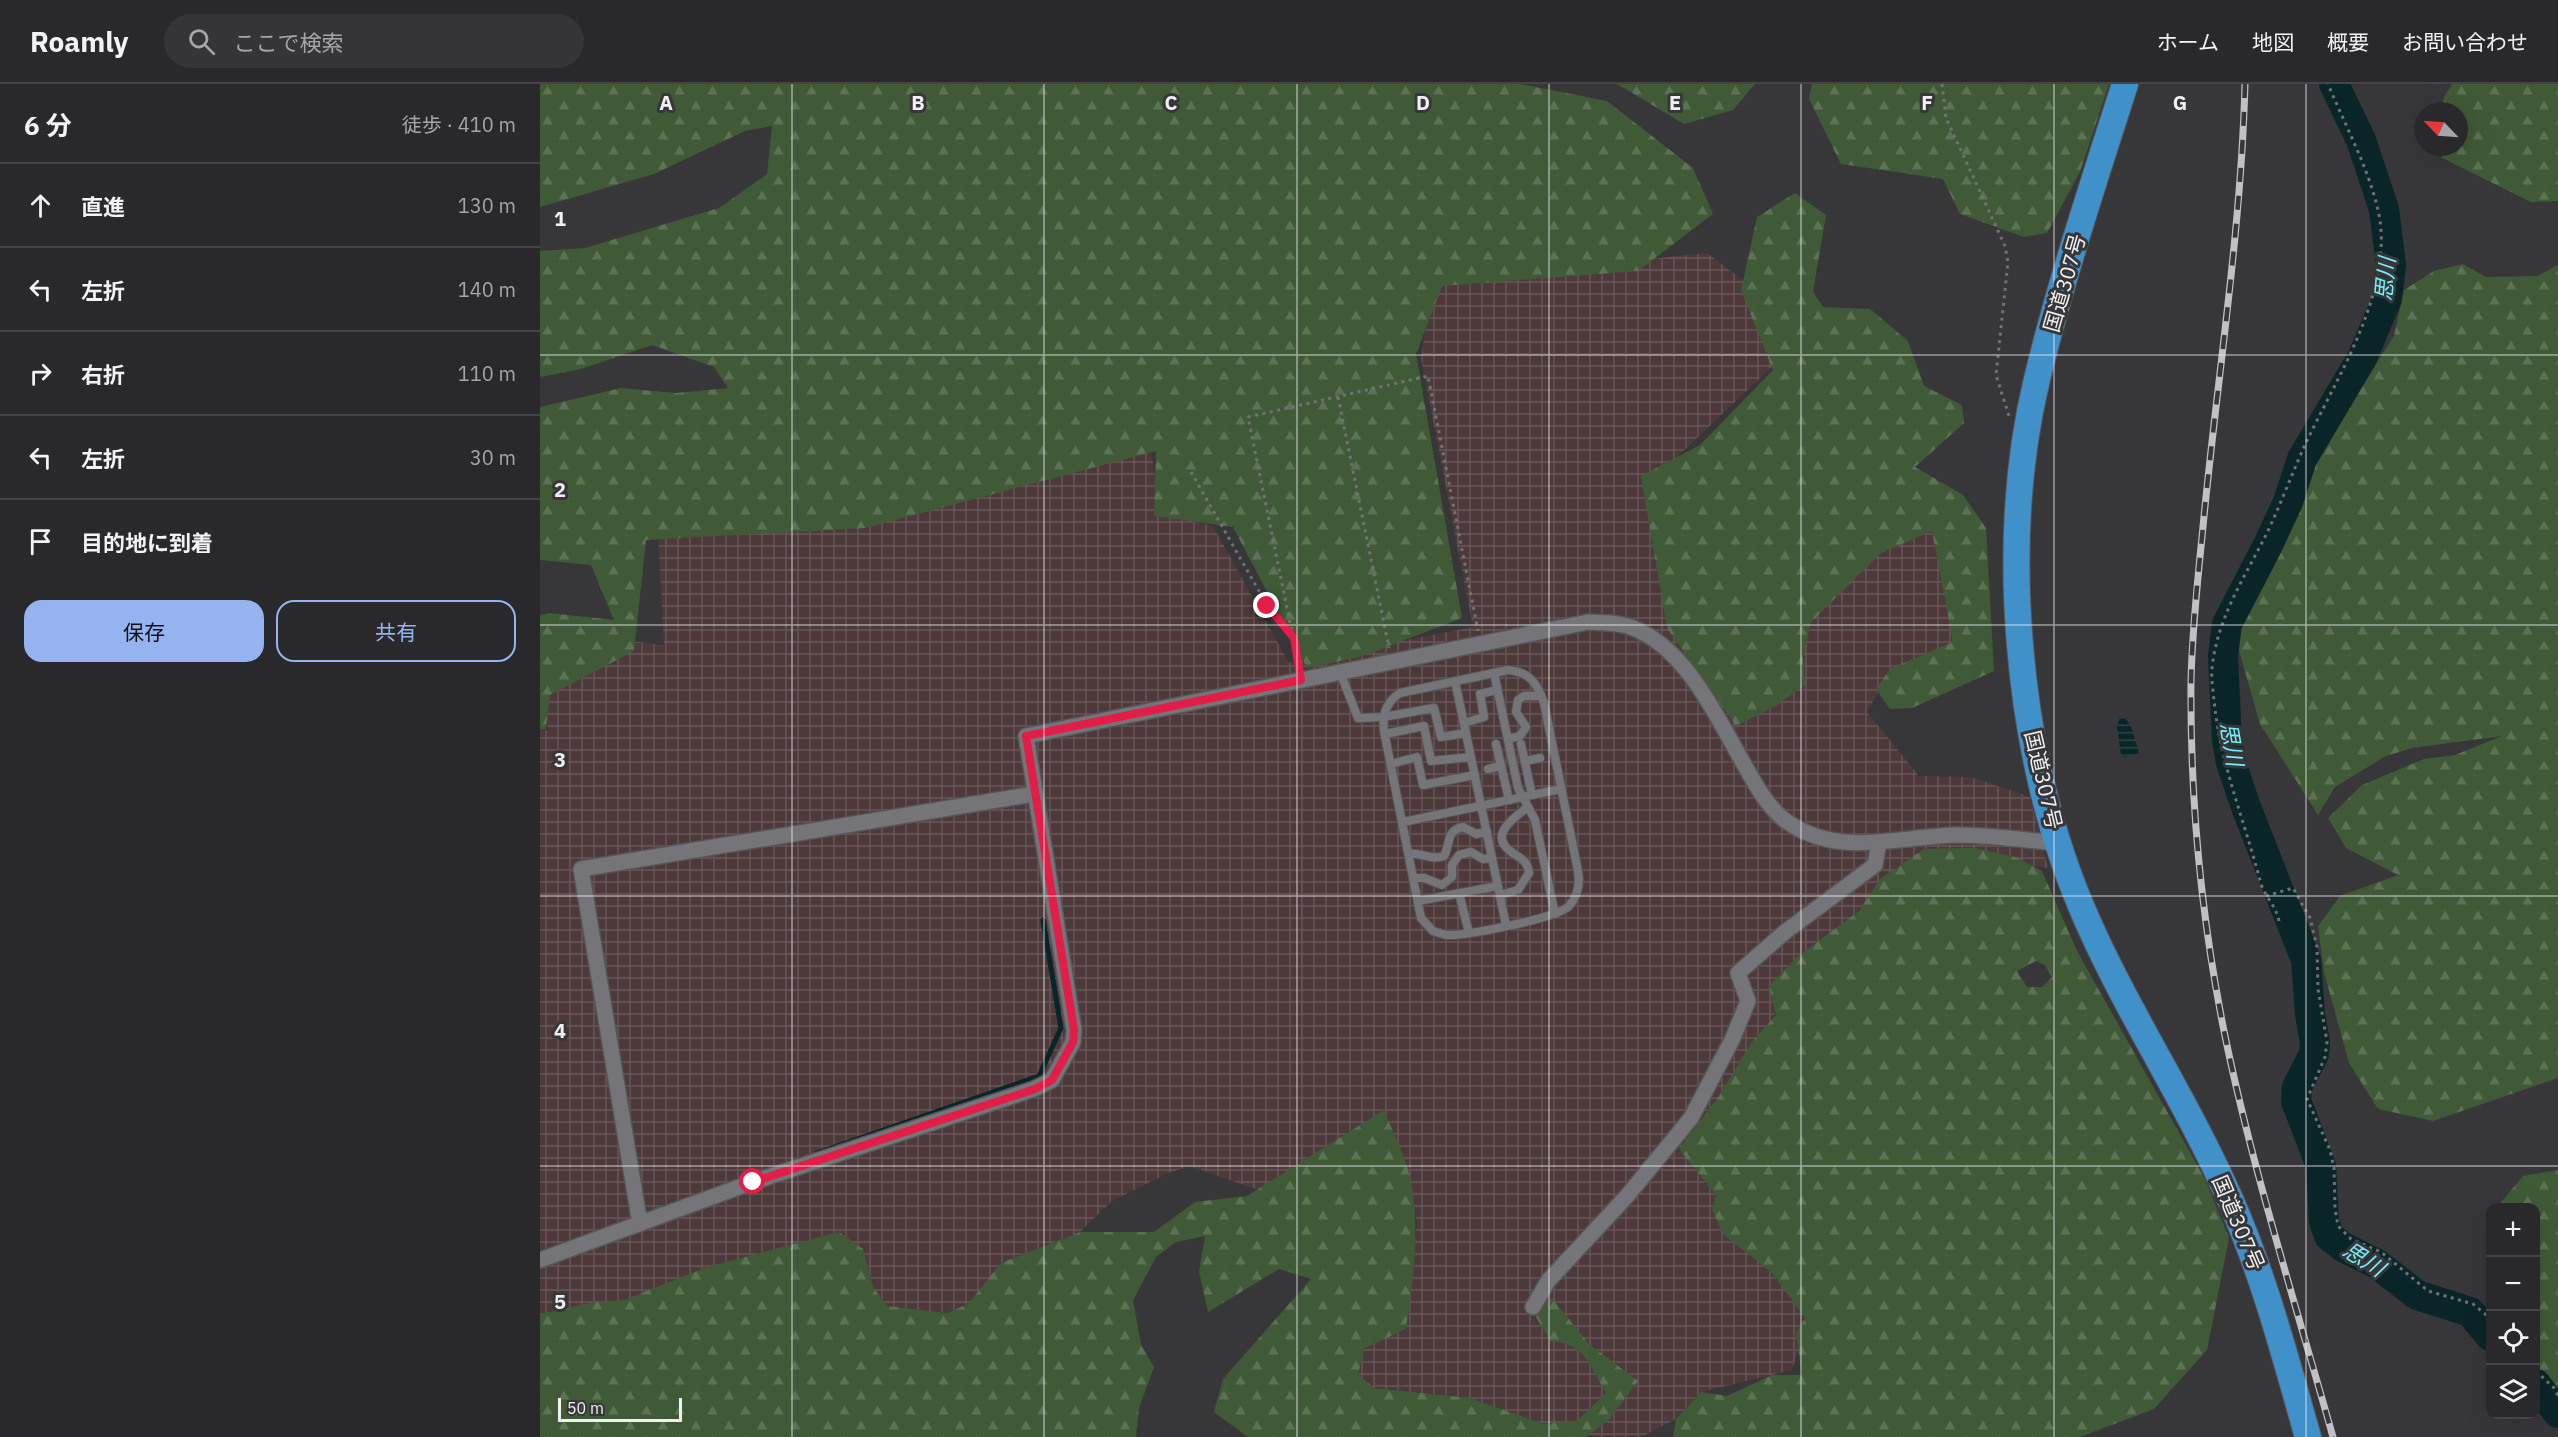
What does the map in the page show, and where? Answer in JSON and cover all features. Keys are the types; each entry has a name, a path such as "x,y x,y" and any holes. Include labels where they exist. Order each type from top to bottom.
{"highway":[{"name":"国道307号","path":"2125,84 2037,381 2023,464 2017,544 2019,623 2030,722 2056,843 2082,908 2229,1197 2265,1285 2308,1437"}],"street":[{"path":"540,1260 753,1182 1035,1089 1052,1080 1073,1042 1074,1030 1026,736 1588,622 1613,623 1650,636 1666,647 1682,664 1717,718 1754,783 1788,823 1826,840 1850,844 1957,835 2056,843"},
{"path":"640,1224 581,869 1034,794"},
{"path":"1533,1307 1548,1281 1627,1196 1691,1118 1732,1040 1748,1001 1738,973 1785,932 1875,865 1879,842"}],"lane":[{"path":"1508,670 1524,673 1535,682 1541,696 1579,878 1574,900 1564,910 1469,933 1446,935 1433,932 1421,918 1383,717 1389,702 1400,693 1508,670"},
{"path":"1340,672 1358,718 1383,717 1434,708 1441,737 1466,733"},
{"path":"1494,673 1522,797 1538,831 1555,914"},
{"path":"1455,681 1506,925"},
{"path":"1464,723 1484,717 1480,694 1497,690"},
{"path":"1508,740 1520,736 1527,727 1516,712 1518,700 1524,696 1541,696"},
{"path":"1385,734 1424,726 1431,761 1471,757"},
{"path":"1496,744 1509,800"},
{"path":"1521,744 1532,795"},
{"path":"1391,764 1417,757 1423,785 1475,775"},
{"path":"1525,761 1540,758"},
{"path":"1488,769 1501,766"},
{"path":"1403,822 1561,789"},
{"path":"1500,895 1518,890 1529,873 1528,865 1520,855 1510,851 1503,842 1503,832 1509,821 1528,807"},
{"path":"1409,854 1419,853 1430,858 1443,856 1447,850 1449,836 1458,828 1462,827 1476,834 1487,832"},
{"path":"1413,878 1424,878 1442,885 1452,878 1452,865 1459,855 1471,852 1483,859 1492,858"},
{"path":"1418,901 1498,886"},
{"path":"1459,893 1469,933"}],"path":[{"path":"1942,84 1946,118 2005,246 2008,262 1996,375 2011,424"},
{"path":"2279,921 2276,906 2266,896 2223,759 2212,669 2223,621 2233,595 2272,522 2303,449 2348,358 2375,292 2381,258 2379,211 2328,84"},
{"path":"1301,680 1248,417 1428,376 1481,645"},
{"path":"1338,397 1392,662"},
{"path":"1191,471 1267,606 1294,638"},
{"path":"2266,896 2293,888 2310,918 2317,947 2318,990 2327,1042 2325,1057 2307,1099 2330,1149 2334,1168 2338,1226 2351,1239 2381,1252 2428,1291 2473,1304 2486,1315"},
{"path":"2540,1375 2554,1388 2558,1396"}],"shaded area":[{"path":"1707,253 1742,279 1777,362 1655,478 1801,610 1877,541 1935,522 1958,642 1887,677 1867,712 1919,776 1971,777 2030,797 2048,868 1931,856 1895,875 1783,983 1769,1034 1810,1312 1792,1370 1701,1392 1676,1419 1641,1437 1598,1437 1544,1424 1470,1398 1374,1388 1358,1374 1365,1348 1406,1329 1417,1222 1407,1165 1384,1110 1258,1190 1190,1166 1168,1173 1112,1201 1080,1232 1001,1263 968,1304 947,1313 887,1306 873,1287 863,1249 630,1307 540,1325 540,731 548,730 543,683 629,641 664,645 658,534 1151,448 1160,514 1213,526 1289,663 1473,627 1421,358 1433,281"}],"green space":[{"path":"540,84 1520,84 1607,101 1693,168 1713,214 1638,271 1442,286 1416,354 1462,618 1363,656 1307,668 1233,527 1154,516 1156,451 865,528 646,540 634,651 550,695 546,729 540,730 540,615 549,613 614,620 591,565 540,560 540,407 621,388 676,393 728,388 714,367 652,345 581,369 540,377 540,251 585,248 719,208 767,174 772,126 745,131 654,174 540,207"},
{"path":"1617,84 1755,84 1733,110 1684,124"},
{"path":"1812,84 2109,84 2080,172 2047,233 2024,237 1960,214 1943,179 1841,164 1809,99"},
{"path":"2452,84 2558,84 2558,201 2531,202 2442,158 2441,156 2468,156 2468,102 2443,102"},
{"path":"1795,193 1826,215 1813,292 1823,307 1870,309 1908,341 1924,386 1962,405 1964,423 1915,467 1963,495 1986,528 1994,671 1912,708 1890,709 1876,689 1890,669 1953,642 1932,531 1881,553 1811,622 1803,658 1805,685 1776,706 1736,726 1667,628 1641,476 1700,445 1773,370 1741,290 1757,217"},
{"path":"2463,264 2486,277 2537,276 2558,265 2558,1078 2433,1121 2378,1109 2349,1063 2324,972 2318,926 2340,896 2398,875 2346,848 2328,818 2362,785 2424,759 2455,755 2502,736 2412,748 2386,756 2335,787 2318,815 2260,724 2236,640 2249,597 2286,523 2309,455 2364,383 2394,336 2404,290 2434,271"},
{"path":"1975,848 2015,857 2042,871 2077,951 2205,1179 2229,1238 2207,1350 2154,1409 2080,1437 1673,1437 1676,1419 1701,1392 1727,1396 1772,1375 1802,1375 1796,1333 1805,1318 1772,1273 1723,1234 1712,1209 1716,1195 1679,1149 1717,1099 1751,1043 1776,1015 1769,986 1797,957 1859,911 1880,879 1924,849","holes":["2036,961 2045,965 2052,977 2042,987 2027,987 2017,971"]},
{"path":"1384,1110 1405,1159 1412,1186 1415,1248 1412,1289 1406,1329 1365,1348 1358,1374 1374,1388 1470,1398 1544,1424 1577,1421 1606,1393 1591,1365 1579,1351 1572,1346 1551,1342 1533,1312 1552,1298 1589,1344 1638,1381 1609,1420 1586,1437 1248,1437 1214,1412 1223,1379 1311,1279 1279,1269 1208,1312 1199,1272 1205,1236 1176,1242 1156,1257 1133,1300 1141,1345 1154,1367 1139,1408 1136,1437 540,1437 540,1314 594,1302 624,1300 707,1267 839,1232 863,1249 873,1287 887,1306 947,1313 968,1304 1001,1263 1080,1232 1154,1232 1195,1202 1247,1196"},
{"path":"2558,1170 2558,1399 2540,1373 2540,1203 2500,1203 2523,1176"}],"water":[{"path":"2120,717 2124,717 2131,726 2139,753 2124,757 2121,755 2117,727"}],"waterway":[{"name":"思川","path":"2334,84 2361,140 2384,209 2391,265 2387,299 2362,358 2302,459 2288,502 2227,624 2223,656 2227,740 2231,763 2246,807 2306,960 2310,1014 2315,1043 2314,1054 2297,1087 2296,1101 2321,1166 2324,1221 2329,1236 2343,1247 2377,1264 2417,1295 2470,1312 2486,1331"},
{"path":"817,1153 1039,1076 1061,1028 1043,920"},
{"name":"思川","path":"2540,1389 2558,1413"}],"railway":[{"path":"2245,84 2239,197 2198,573 2191,681 2192,769 2203,901 2224,1031 2261,1184 2333,1437"}],"route":[{"path":"753,1182 1035,1089 1052,1080 1073,1042 1074,1030 1026,736 1301,680 1294,638 1267,606"}]}
